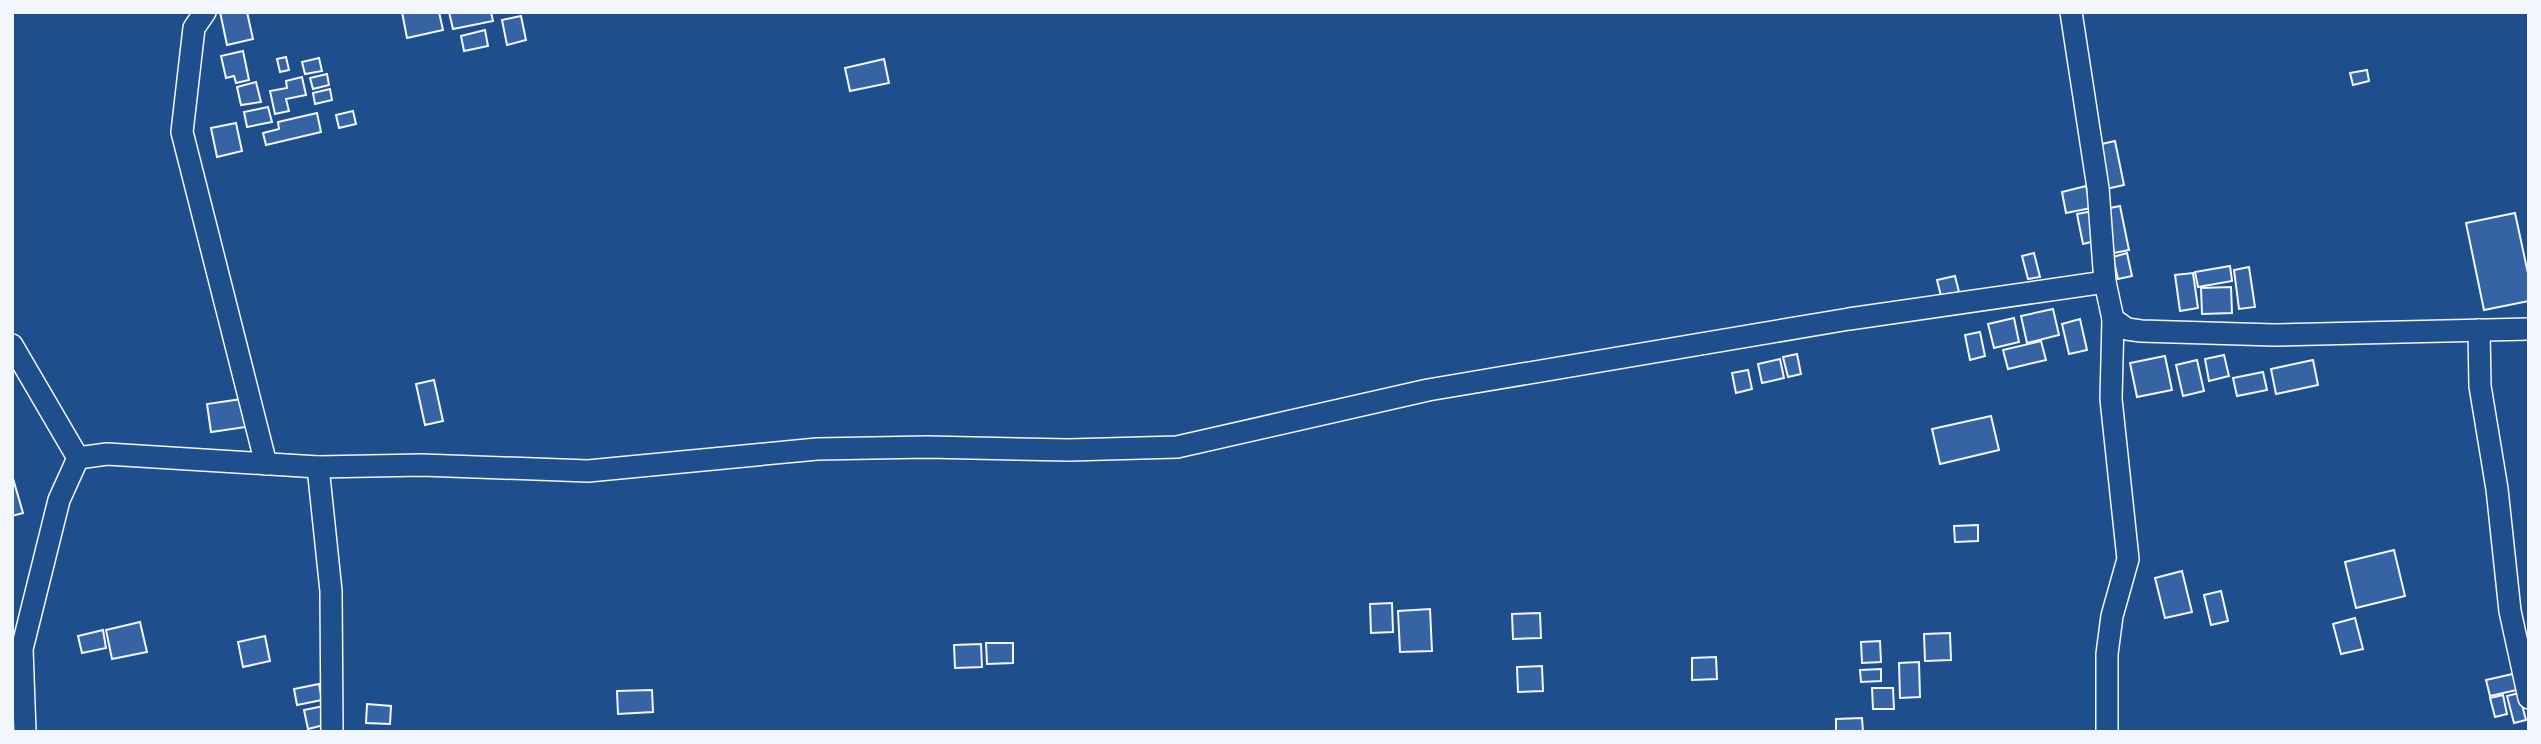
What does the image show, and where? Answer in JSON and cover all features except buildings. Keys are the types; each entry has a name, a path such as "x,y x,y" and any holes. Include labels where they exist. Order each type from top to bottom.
{"street":[{"path":"205,12 194,29 181,132 266,464"},
{"path":"2071,12 2098,188 2105,282 2113,319 2111,399 2128,559 2112,616 2107,654 2107,732"},
{"path":"78,458 107,454 318,467 422,465 588,471 817,449 927,447 1069,450 1177,447 1428,390 1849,319 2105,282"},
{"path":"2113,319 2127,328 2141,331 2274,335 2529,330"},
{"path":"2479,330 2480,386 2497,489 2510,611 2529,698"},
{"path":"12,345 78,458"},
{"path":"25,732 22,649 59,500 78,458"},
{"path":"318,467 331,591 332,732"}]}
